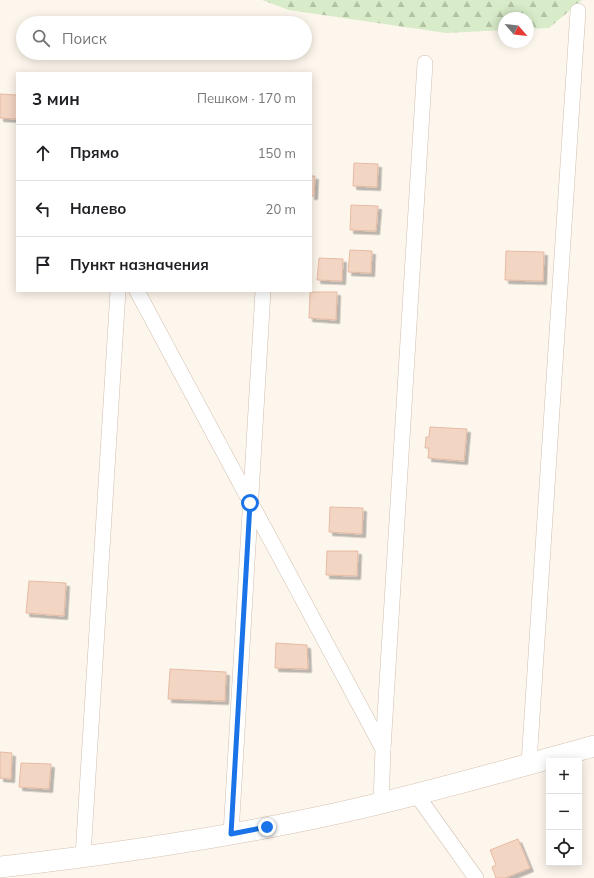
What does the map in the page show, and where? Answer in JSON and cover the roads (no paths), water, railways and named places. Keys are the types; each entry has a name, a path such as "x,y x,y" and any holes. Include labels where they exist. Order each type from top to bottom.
{"street":[{"path":"529,764 578,12"},
{"path":"381,803 383,749 425,63"},
{"path":"82,856 118,292"},
{"path":"137,292 383,749"},
{"path":"231,834 263,292"},
{"path":"0,866 192,841 336,813 416,794 594,746"},
{"path":"416,794 476,878"}]}
